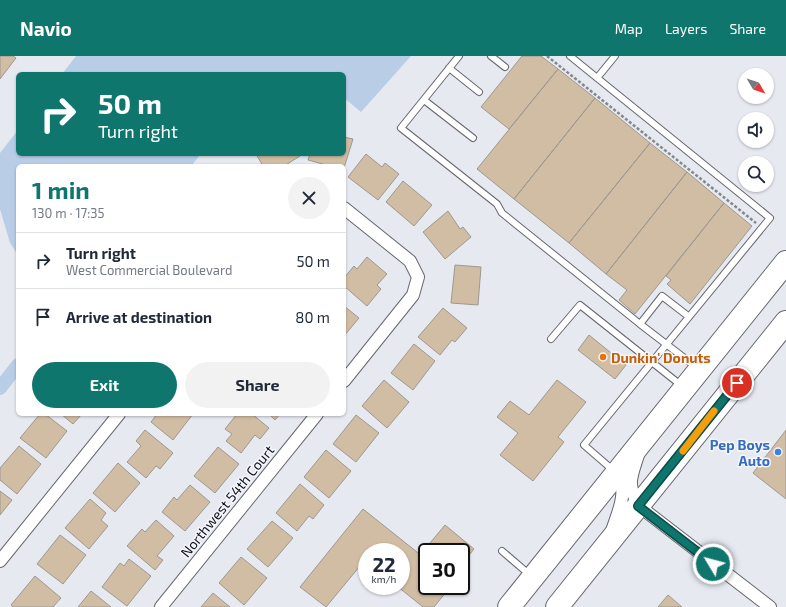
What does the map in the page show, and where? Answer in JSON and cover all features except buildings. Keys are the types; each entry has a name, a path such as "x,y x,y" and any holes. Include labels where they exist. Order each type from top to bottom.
{"highway":[{"path":"509,607 786,262"},
{"path":"557,607 786,322"}],"street":[{"path":"346,210 410,261 418,277 413,295 346,378"},
{"path":"0,560 116,416"},
{"name":"Northwest 54th Court","path":"161,607 315,416"},
{"path":"642,442 630,483 631,492 638,506 770,607"},
{"path":"607,545 623,493 623,486 617,474"}],"lane":[{"path":"459,56 401,128 497,204 502,213 640,324 700,370"},
{"path":"491,56 505,67"},
{"path":"570,56 770,218 688,316 584,445 617,474"},
{"path":"597,78 615,56"},
{"path":"449,68 479,92"},
{"path":"424,100 473,138"},
{"path":"640,324 662,296 688,316"},
{"path":"551,339 580,305 652,361 685,389"},
{"path":"502,551 533,578"}],"path":[{"path":"547,56 757,224 752,229"}],"water":[{"path":"76,56 411,56 361,112 346,100 346,72 64,72"},
{"path":"16,133 16,156 199,156 193,164 16,164 16,252 10,243 0,209 0,153"}],"waterway":[{"path":"0,388 16,368"}],"slow traffic":[{"path":"683,451 714,411"}],"place":[{"name":"Dunkin' Donuts","path":"603,357"},
{"name":"Pep Boys Auto","path":"778,452"}],"route":[{"path":"713,564 638,506 737,383"}]}
